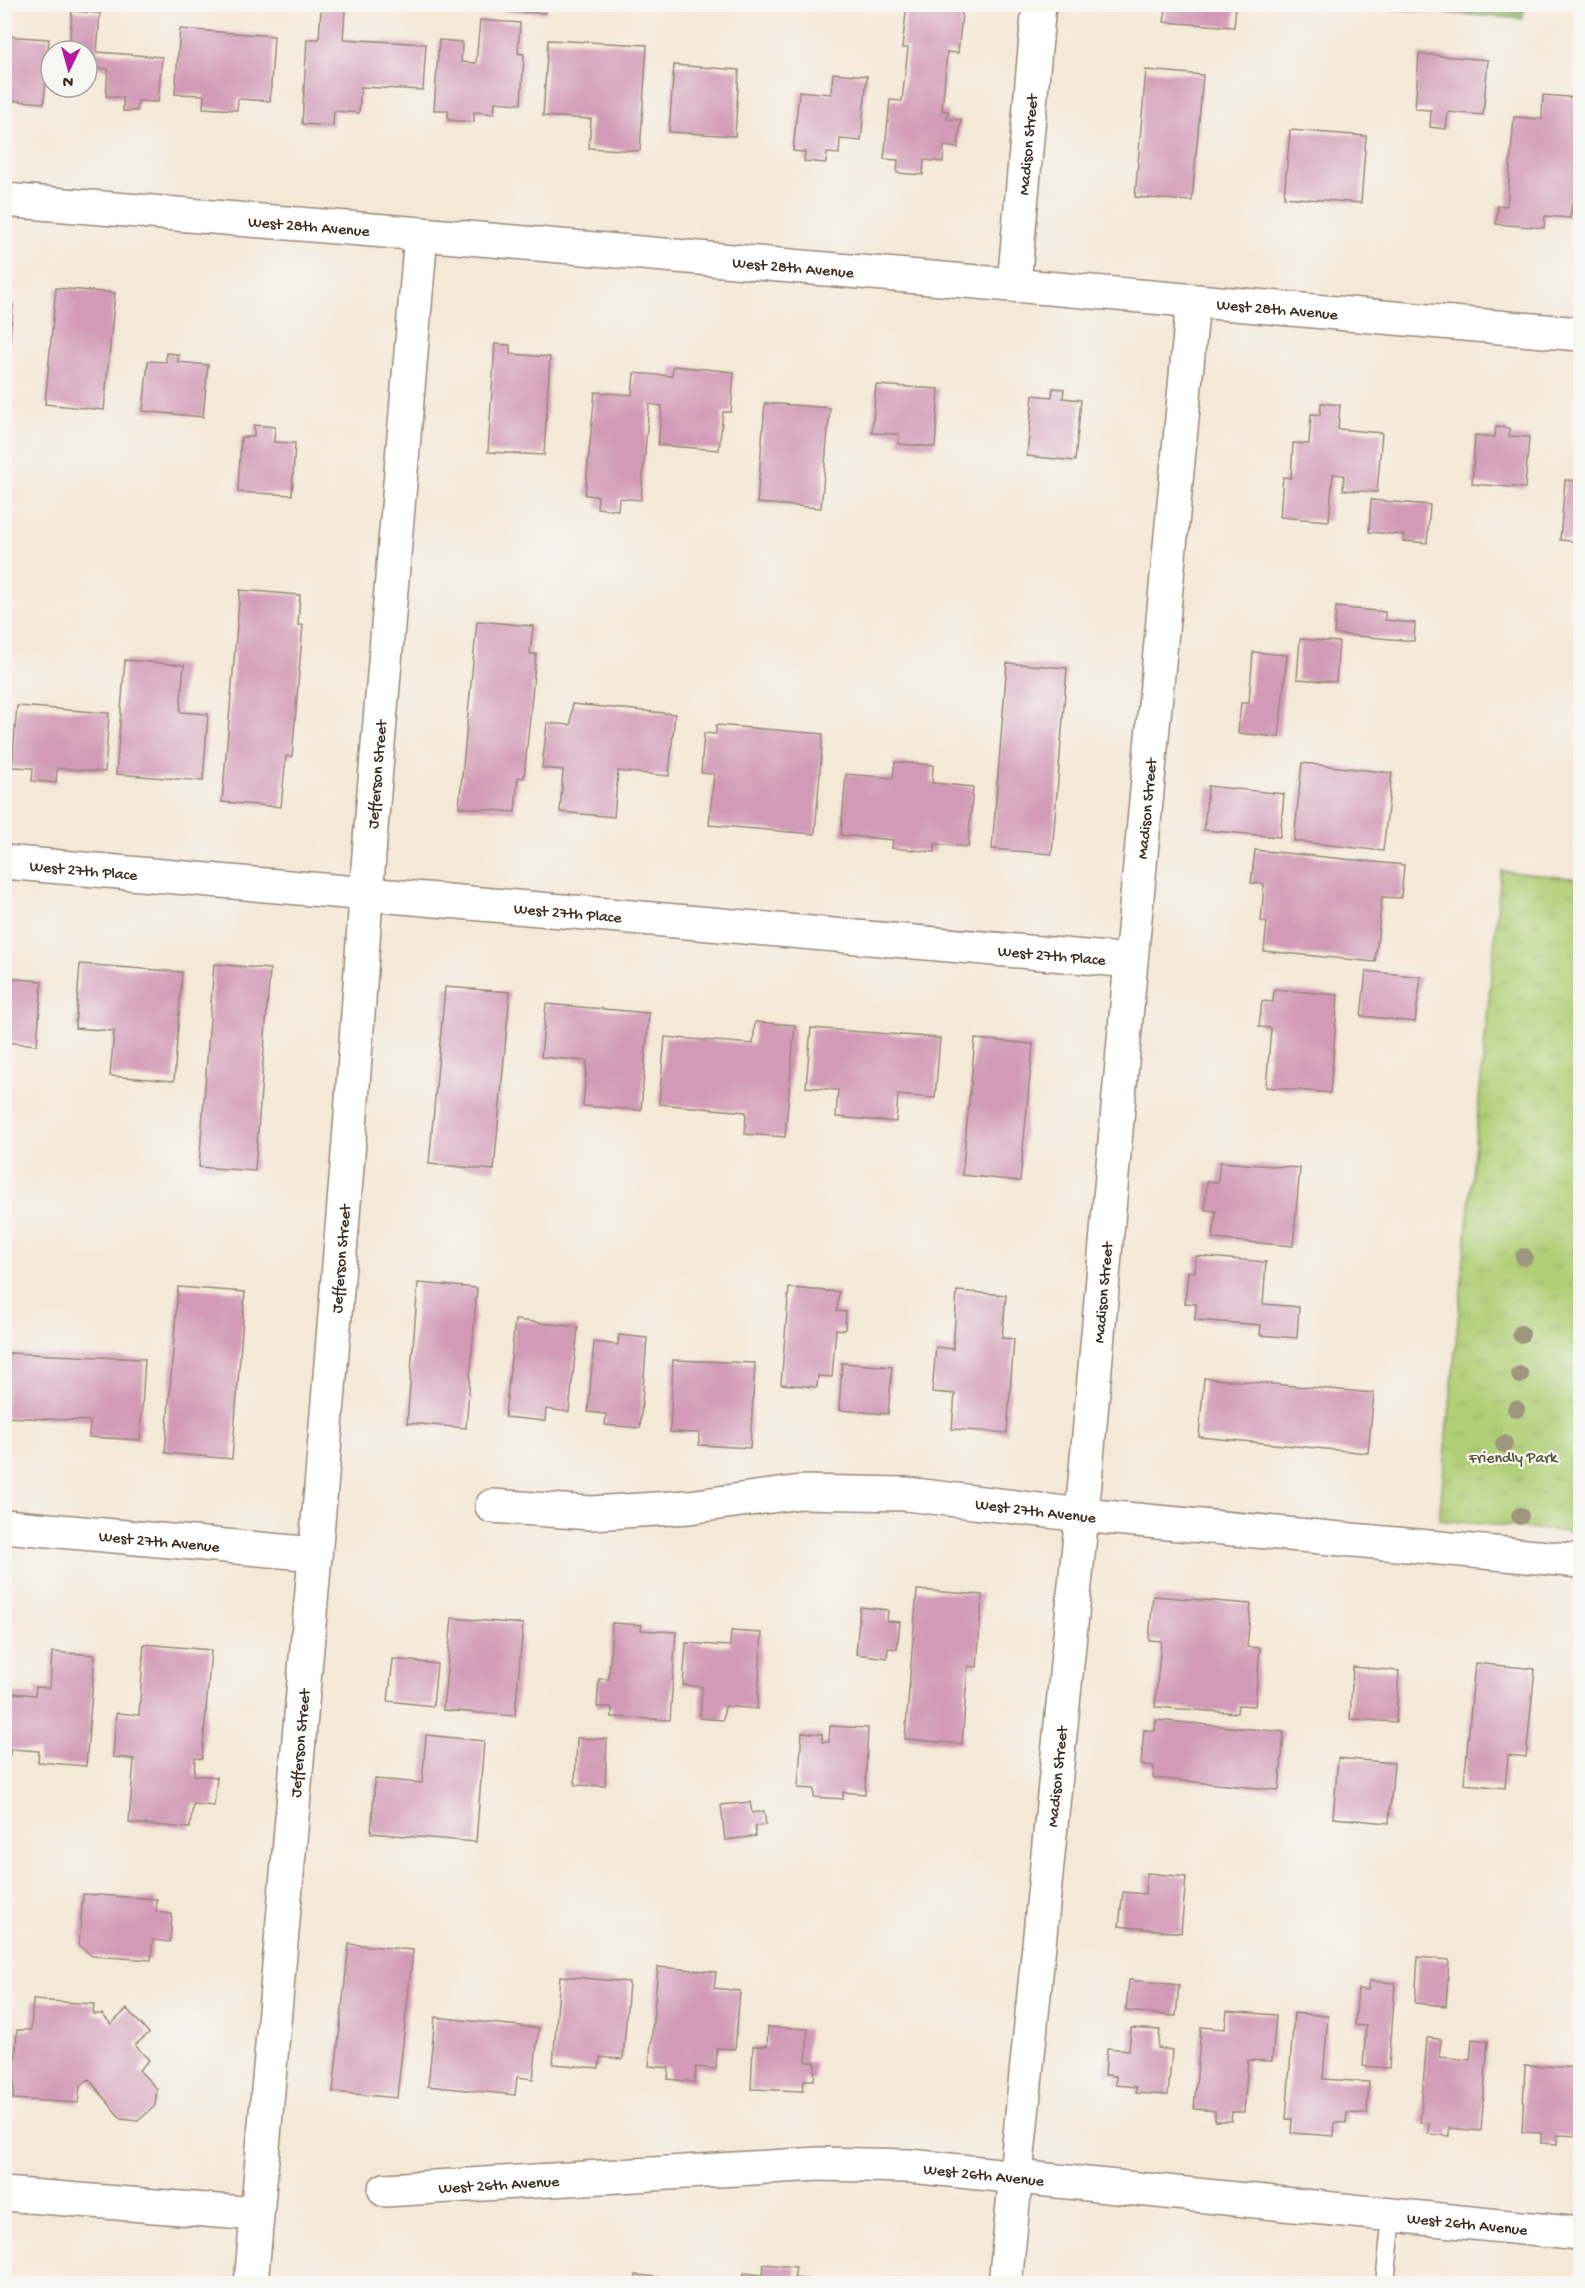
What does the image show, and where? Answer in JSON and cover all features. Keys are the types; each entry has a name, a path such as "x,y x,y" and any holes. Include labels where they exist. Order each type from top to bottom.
{"street":[{"name":"Madison Street","path":"1014,285 1039,4"},
{"name":"West 28th Avenue","path":"4,200 1581,333"},
{"name":"Jefferson Street","path":"250,2283 315,1554 350,1129 366,893 421,234"},
{"name":"Madison Street","path":"1005,2283 1082,1515 1193,301"},
{"name":"West 27th Place","path":"4,862 1131,961"},
{"name":"West 27th Avenue","path":"492,1506 591,1514 689,1507 801,1492 906,1494 1082,1515 1581,1561"},
{"name":"West 27th Avenue","path":"4,1526 315,1554"},
{"name":"West 26th Avenue","path":"385,2190 819,2164 910,2166 1581,2234"},
{"path":"4,2194 256,2214"}],"lane":[{"path":"1385,2283 1392,2215"}],"green space":[{"path":"1524,4 1523,19 1344,5"},
{"name":"Friendly Park","path":"1501,871 1580,879 1580,1533 1439,1520"}],"building":[{"path":"506,4 546,4 546,13 506,12"},
{"path":"907,4 963,4 958,53 947,52 942,111 948,111 947,119 961,120 958,148 944,146 943,162 924,160 923,175 897,173 898,160 884,159 890,100 902,101 908,48 902,48"},
{"path":"1143,4 1236,4 1234,27 1164,22 1166,10 1143,8"},
{"path":"321,9 345,10 343,39 426,44 423,90 361,87 359,113 334,111 333,126 302,124 307,39 319,39"},
{"path":"72,11 100,13 98,39 70,39"},
{"path":"480,20 520,23 518,53 524,54 521,104 495,102 494,114 474,112 474,122 448,120 448,110 434,110 439,40 462,42 461,62 476,63"},
{"path":"180,29 274,36 270,101 238,99 237,110 203,108 204,95 175,94"},
{"path":"4,36 49,39 39,39 39,99 44,99 44,103 4,100"},
{"path":"548,40 647,45 640,151 589,148 591,119 543,116"},
{"path":"99,52 162,57 158,102 138,101 137,111 123,111 123,98 106,96 108,69 99,68"},
{"path":"1419,54 1488,60 1483,115 1448,112 1446,129 1430,127 1431,110 1415,109"},
{"path":"674,65 739,70 735,136 669,132"},
{"path":"1146,70 1203,75 1192,201 1135,197"},
{"path":"833,73 867,76 861,141 840,139 839,154 827,153 826,163 804,161 805,152 793,151 799,91 831,94"},
{"path":"1543,95 1580,98 1580,206 1572,205 1570,218 1545,216 1544,228 1496,224 1498,205 1507,206 1514,117 1542,119"},
{"path":"1290,130 1366,136 1361,203 1284,197"},
{"path":"56,288 115,293 104,410 45,404"},
{"path":"4,305 13,305 6,379 4,379"},
{"path":"495,344 510,345 510,354 550,357 544,455 488,452"},
{"path":"166,353 178,354 178,362 208,365 203,417 143,411 148,361 166,362"},
{"path":"673,366 734,372 731,412 723,412 719,450 658,445 662,406 649,404 641,500 619,498 618,510 597,508 598,496 585,495 595,392 632,395 634,373 672,376"},
{"path":"876,385 939,389 935,447 898,444 899,434 872,433"},
{"path":"1053,388 1064,389 1063,398 1081,400 1075,461 1027,456 1033,395 1052,397"},
{"path":"765,403 830,408 821,508 757,503"},
{"path":"1321,403 1340,405 1338,429 1382,433 1377,492 1343,490 1344,475 1333,474 1329,521 1280,517 1283,477 1291,478 1293,443 1309,444 1311,414 1320,415"},
{"path":"254,425 275,427 274,442 295,443 292,495 238,492 241,437 254,437"},
{"path":"1496,427 1509,428 1509,436 1529,437 1525,488 1472,484 1475,435 1495,437"},
{"path":"1565,480 1580,481 1580,542 1560,540"},
{"path":"1371,500 1430,505 1427,543 1403,541 1404,535 1369,532"},
{"path":"240,590 300,595 298,625 303,625 292,757 286,756 281,807 222,802"},
{"path":"1336,607 1385,612 1385,620 1415,623 1414,641 1334,634"},
{"path":"477,621 533,626 530,654 536,654 524,778 518,777 515,812 459,807"},
{"path":"1300,639 1339,642 1336,682 1297,679"},
{"path":"1253,652 1287,655 1279,737 1238,733 1241,703 1249,703"},
{"path":"125,660 184,665 180,712 208,714 203,781 116,774"},
{"path":"1007,663 1067,668 1052,854 992,849"},
{"path":"572,704 675,714 669,776 618,771 614,817 560,812 563,770 542,768 547,723 571,725"},
{"path":"17,706 109,713 105,772 57,768 56,783 32,781 33,768 12,767"},
{"path":"716,725 823,734 815,834 709,825 714,774 701,773 704,733 716,734"},
{"path":"895,762 933,765 932,783 973,787 968,847 935,844 935,852 892,848 893,840 841,835 846,774 893,778"},
{"path":"1302,763 1392,773 1383,851 1294,841"},
{"path":"1208,786 1284,794 1280,837 1204,830"},
{"path":"1255,850 1404,865 1401,898 1382,897 1375,962 1264,951 1267,923 1261,921 1264,884 1251,883"},
{"path":"80,964 182,972 174,1081 110,1076 114,1031 75,1028"},
{"path":"214,964 270,969 255,1171 199,1167"},
{"path":"1366,971 1421,977 1415,1022 1361,1016"},
{"path":"4,978 42,981 37,1045 4,1042"},
{"path":"445,987 510,992 494,1170 429,1164"},
{"path":"1274,989 1338,995 1330,1093 1266,1087 1271,1028 1259,1027 1262,1001 1273,1002"},
{"path":"546,1004 649,1013 641,1110 583,1106 587,1061 541,1057"},
{"path":"755,1022 795,1025 785,1137 745,1134 746,1112 659,1104 665,1037 753,1044"},
{"path":"811,1028 940,1038 935,1098 898,1095 896,1122 836,1117 838,1090 806,1087"},
{"path":"975,1039 1033,1044 1020,1181 962,1175"},
{"path":"1220,1162 1300,1168 1293,1246 1213,1239 1216,1211 1205,1210 1207,1181 1218,1182"},
{"path":"1196,1256 1266,1262 1263,1304 1299,1307 1297,1338 1260,1335 1261,1325 1195,1320 1196,1304 1185,1303 1188,1271 1195,1272"},
{"path":"418,1283 477,1288 466,1428 407,1423"},
{"path":"178,1287 245,1292 232,1459 165,1453"},
{"path":"789,1288 839,1292 837,1311 846,1312 845,1330 836,1329 832,1377 818,1376 817,1387 781,1384"},
{"path":"957,1291 1006,1295 1002,1338 1014,1339 1007,1433 952,1429 955,1394 932,1392 936,1347 953,1349"},
{"path":"515,1320 578,1327 569,1412 546,1409 545,1421 505,1417"},
{"path":"619,1335 647,1338 640,1428 605,1425 606,1414 588,1412 594,1342 618,1345"},
{"path":"8,1353 145,1359 140,1440 89,1437 90,1421 5,1417"},
{"path":"673,1360 755,1363 750,1448 699,1445 699,1433 670,1432"},
{"path":"842,1363 892,1367 888,1414 839,1410"},
{"path":"1204,1378 1374,1393 1368,1453 1199,1437"},
{"path":"917,1590 982,1595 977,1667 968,1666 962,1744 905,1739"},
{"path":"1153,1596 1251,1604 1247,1647 1260,1648 1255,1706 1238,1705 1237,1713 1155,1707 1161,1641 1149,1640"},
{"path":"860,1607 888,1610 887,1621 900,1622 897,1649 888,1648 887,1658 856,1654"},
{"path":"452,1618 523,1624 515,1716 443,1710"},
{"path":"612,1623 642,1625 641,1630 676,1632 670,1720 612,1717 612,1707 597,1707 599,1679 609,1679"},
{"path":"731,1631 762,1633 757,1709 725,1706 723,1720 700,1718 702,1687 683,1685 686,1643 730,1646"},
{"path":"144,1644 211,1650 202,1759 195,1758 194,1775 217,1777 214,1806 193,1804 190,1828 129,1823 134,1759 113,1757 116,1713 139,1715"},
{"path":"52,1652 95,1655 86,1766 38,1762 39,1751 11,1749 10,1755 4,1755 4,1692 35,1695 36,1687 50,1688"},
{"path":"393,1659 437,1664 433,1706 388,1701"},
{"path":"1475,1663 1535,1669 1526,1757 1508,1755 1505,1788 1464,1784"},
{"path":"1353,1667 1399,1671 1396,1722 1350,1719"},
{"path":"1156,1720 1284,1732 1279,1790 1153,1778 1154,1766 1141,1765 1144,1730 1155,1731"},
{"path":"830,1726 868,1728 865,1794 843,1792 843,1799 814,1797 814,1789 798,1788 802,1732 822,1734 822,1742 829,1742"},
{"path":"426,1735 484,1741 476,1842 371,1833 375,1779 422,1783"},
{"path":"577,1738 607,1739 605,1786 575,1785"},
{"path":"1338,1758 1394,1763 1389,1823 1333,1818"},
{"path":"750,1802 752,1813 764,1811 766,1825 755,1826 756,1836 725,1840 721,1805"},
{"path":"1147,1873 1186,1877 1181,1933 1119,1926 1123,1892 1145,1894"},
{"path":"83,1894 157,1899 156,1912 172,1914 170,1942 153,1940 151,1960 92,1956 79,1945"},
{"path":"349,1944 413,1950 397,2098 333,2092"},
{"path":"1418,1957 1449,1960 1446,2006 1415,2003"},
{"path":"658,1967 716,1972 714,1988 740,1991 735,2049 717,2048 716,2069 696,2067 695,2082 668,2079 669,2068 649,2066"},
{"path":"560,1976 629,1982 623,2059 600,2057 599,2068 553,2064"},
{"path":"1129,1980 1179,1985 1176,2016 1126,2011"},
{"path":"1369,1981 1395,1983 1389,2068 1363,2066 1366,2026 1355,2025 1358,1989 1368,1990"},
{"path":"33,2000 94,2004 93,2014 102,2014 111,2024 127,2009 149,2033 135,2045 149,2060 139,2070 157,2089 155,2106 138,2121 121,2119 89,2079 80,2087 78,2103 13,2099 17,2030 31,2030"},
{"path":"1227,2011 1276,2015 1272,2061 1248,2060 1244,2112 1232,2112 1231,2121 1215,2121 1215,2111 1194,2109 1201,2027 1225,2029"},
{"path":"1294,2013 1328,2016 1323,2079 1369,2082 1367,2114 1347,2113 1346,2123 1335,2122 1334,2136 1291,2133 1292,2119 1286,2119"},
{"path":"435,2017 539,2028 533,2079 517,2077 515,2095 428,2086"},
{"path":"768,2027 808,2029 806,2062 815,2062 814,2080 804,2080 803,2091 751,2089 753,2046 767,2046"},
{"path":"1131,2028 1160,2030 1158,2048 1172,2050 1168,2095 1136,2093 1136,2087 1116,2085 1116,2076 1105,2075 1107,2048 1129,2050"},
{"path":"1427,2038 1441,2039 1439,2057 1470,2060 1472,2039 1488,2041 1481,2131 1449,2128 1449,2136 1428,2134 1429,2124 1420,2123"},
{"path":"1525,2065 1579,2068 1580,2136 1557,2135 1557,2144 1541,2143 1541,2133 1522,2132"},
{"path":"764,2264 796,2267 794,2278 815,2280 815,2284 743,2284 744,2273 763,2275"},
{"path":"636,2275 702,2281 702,2284 635,2284"},
{"path":"885,2278 902,2279 901,2284 885,2284"}]}
